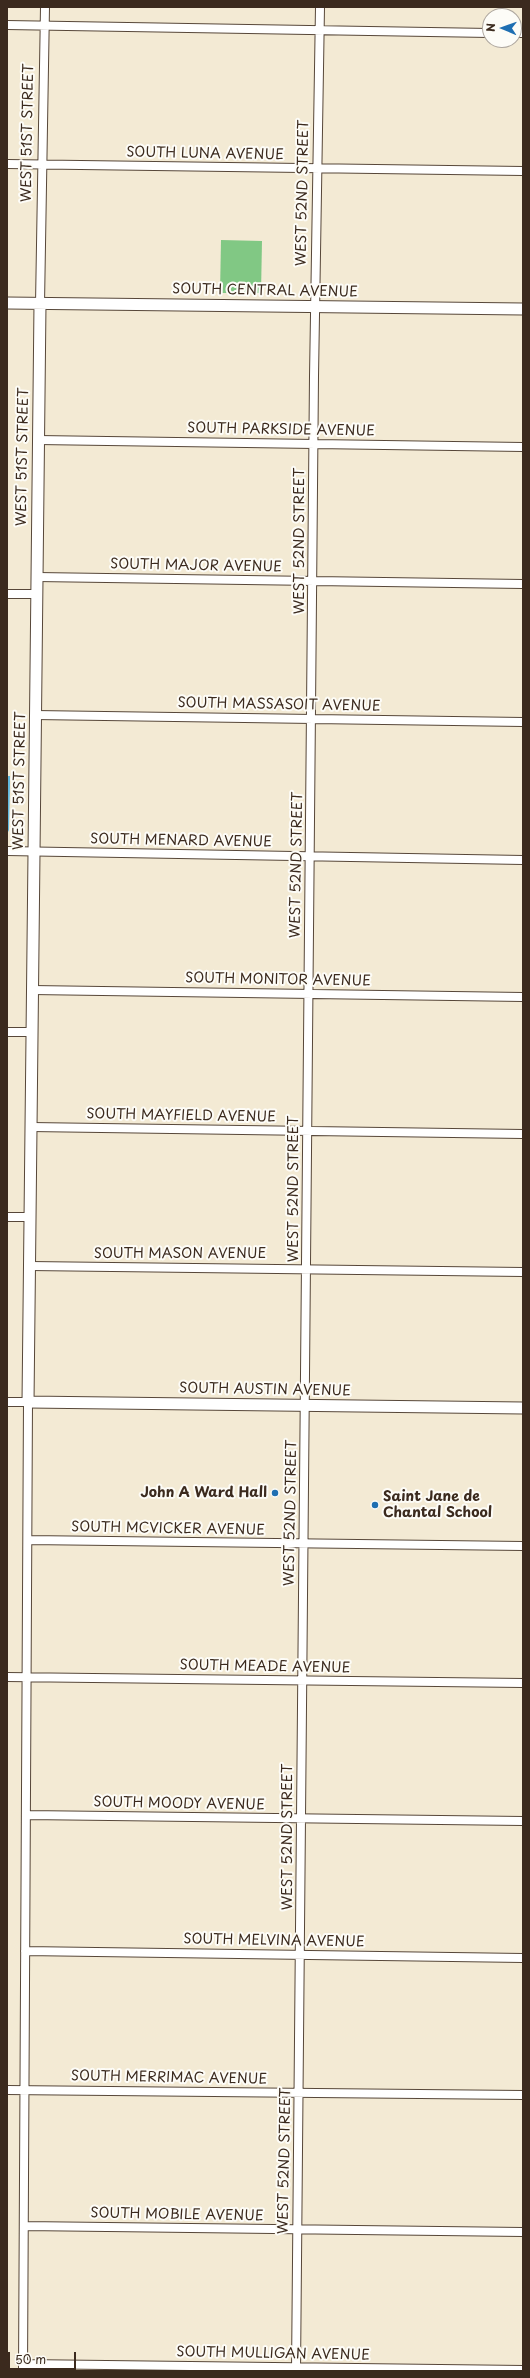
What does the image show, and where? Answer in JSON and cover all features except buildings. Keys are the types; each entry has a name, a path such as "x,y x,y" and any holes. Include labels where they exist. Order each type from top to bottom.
{"street":[{"name":"WEST 51ST STREET","path":"23,2367 28,1677 28,1402 36,577 45,7"},
{"name":"WEST 52ND STREET","path":"296,2369 298,2093 301,1955 312,580 320,7"},
{"path":"7,25 482,33"},
{"name":"SOUTH LUNA AVENUE","path":"7,164 523,171"},
{"name":"SOUTH CENTRAL AVENUE","path":"7,303 523,309"},
{"name":"SOUTH PARKSIDE AVENUE","path":"38,440 523,447"},
{"name":"SOUTH MAJOR AVENUE","path":"36,577 523,584"},
{"path":"7,594 36,594"},
{"name":"SOUTH MASSASOIT AVENUE","path":"35,715 523,722"},
{"name":"SOUTH MENARD AVENUE","path":"7,851 523,860"},
{"name":"SOUTH MONITOR AVENUE","path":"32,990 523,996"},
{"path":"7,1032 32,1032"},
{"name":"SOUTH MAYFIELD AVENUE","path":"31,1127 523,1134"},
{"path":"7,1217 30,1217"},
{"name":"SOUTH MASON AVENUE","path":"30,1266 306,1268 523,1272"},
{"name":"SOUTH AUSTIN AVENUE","path":"7,1402 523,1408"},
{"name":"SOUTH MCVICKER AVENUE","path":"28,1540 523,1546"},
{"name":"SOUTH MEADE AVENUE","path":"7,1677 523,1683"},
{"name":"SOUTH MOODY AVENUE","path":"27,1815 523,1821"},
{"name":"SOUTH MELVINA AVENUE","path":"25,1952 523,1958"},
{"name":"SOUTH MERRIMAC AVENUE","path":"7,2090 523,2095"},
{"name":"SOUTH MOBILE AVENUE","path":"24,2226 523,2232"},
{"name":"SOUTH MULLIGAN AVENUE","path":"23,2367 523,2370"}],"green space":[{"path":"221,240 262,241 261,293 220,293"}],"water":[{"path":"7,776 10,776 10,784 9,830 7,834"}],"place":[{"name":"John A Ward Hall","path":"275,1493"},
{"name":"Saint Jane de Chantal School","path":"375,1505"}]}
